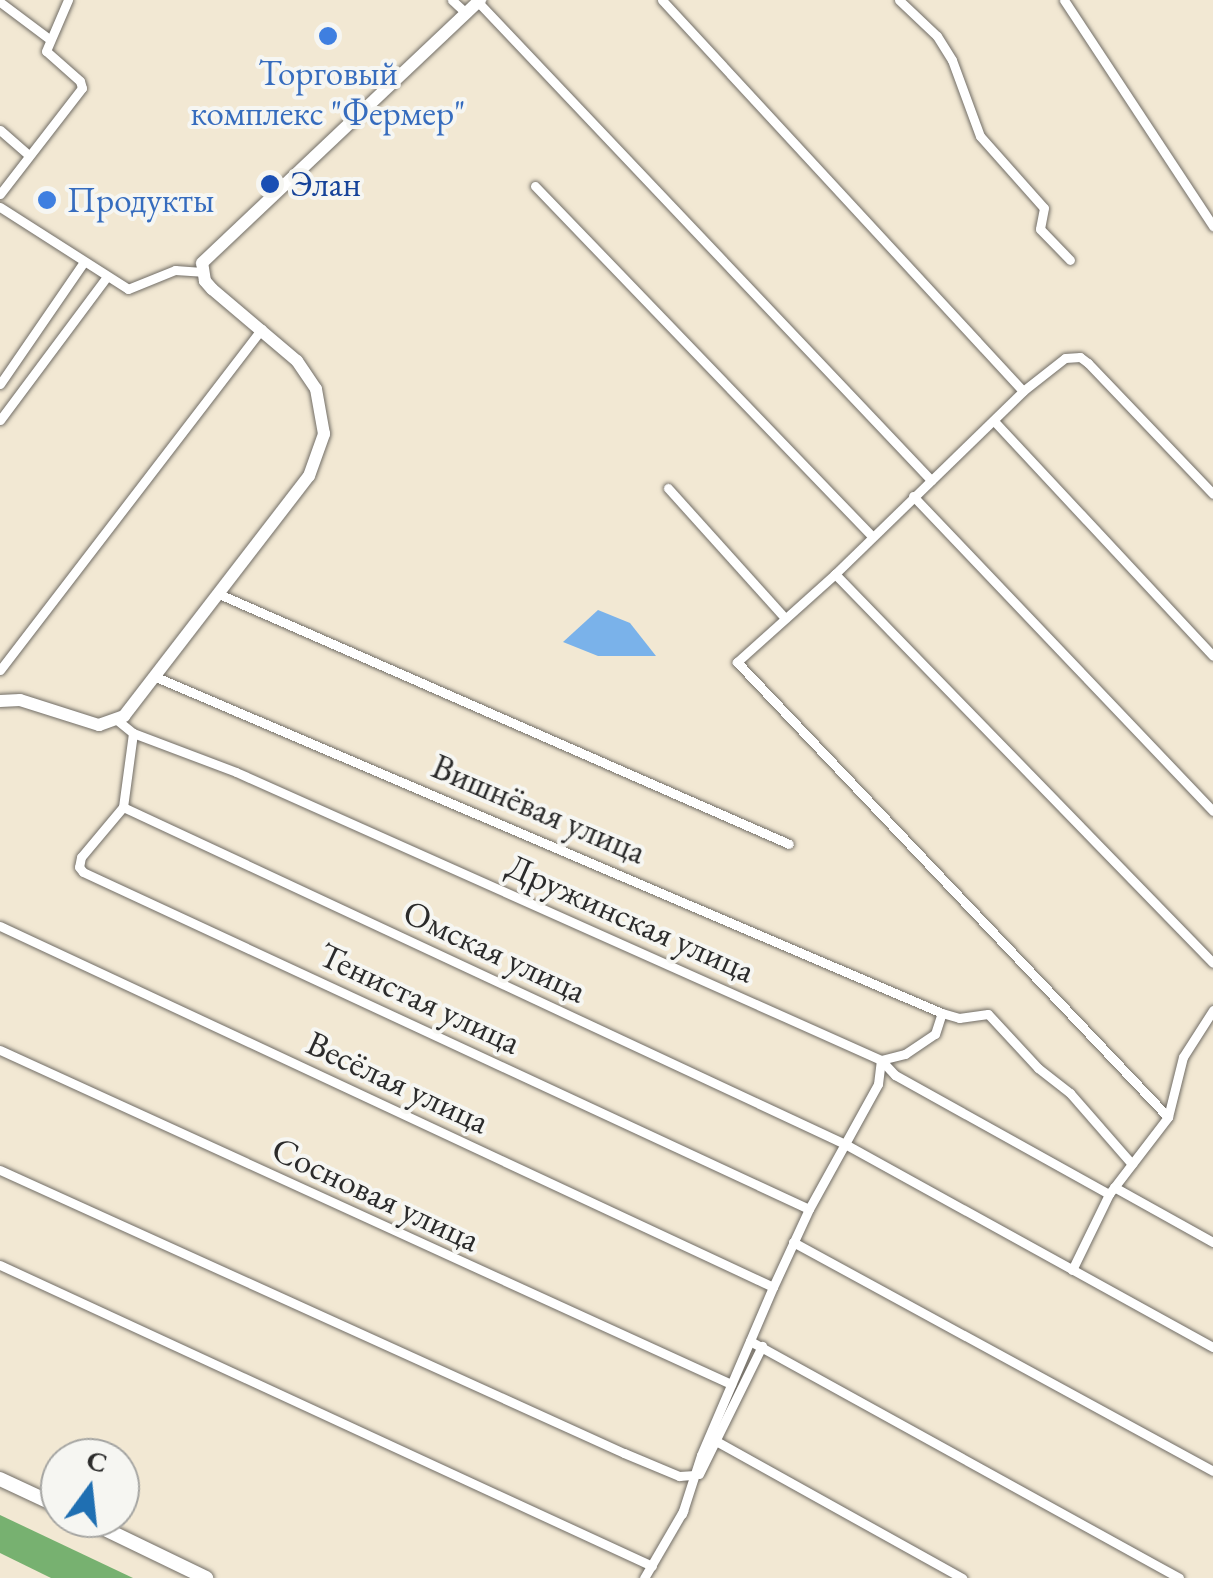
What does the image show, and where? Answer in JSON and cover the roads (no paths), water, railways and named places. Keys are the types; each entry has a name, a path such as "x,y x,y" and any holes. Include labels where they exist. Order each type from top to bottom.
{"main road":[{"path":"0,1479 40,1498"},
{"path":"123,1538 206,1578"}],"street":[{"path":"0,194 82,88 80,81 48,57 48,38 68,0"},
{"path":"452,0 466,13"},
{"path":"662,0 1023,391"},
{"path":"899,0 937,36 952,60 980,136 1044,208 1040,229 1070,260"},
{"path":"1064,0 1213,226"},
{"path":"0,701 20,700 83,723 117,720 156,677 308,476 324,434 316,389 297,361 212,290 202,272 207,255 479,1 930,480"},
{"path":"0,2 48,38"},
{"path":"0,130 28,154"},
{"path":"535,186 872,536"},
{"path":"0,207 106,278 136,288 175,270 202,272"},
{"path":"0,384 84,262"},
{"path":"0,420 106,278"},
{"path":"0,670 262,329"},
{"path":"1168,1118 736,662 834,574 1023,391 1065,358 1088,363 1213,494"},
{"path":"994,421 1213,656"},
{"path":"668,488 785,618"},
{"path":"913,496 1213,811"},
{"path":"834,574 1213,962"},
{"path":"219,594 789,844"},
{"name":"Вишнёвая улица","path":"156,677 942,1014"},
{"name":"Дружинская улица","path":"117,720 133,733 236,772 881,1060 894,1076 1213,1242"},
{"path":"123,807 133,733"},
{"name":"Омская улица","path":"123,807 845,1144 1213,1346"},
{"name":"Тенистая улица","path":"123,807 81,858 79,868 84,872 809,1208"},
{"name":"Весёлая улица","path":"0,926 773,1287"},
{"path":"1072,1270 1111,1191 1168,1118 1183,1057 1213,1010"},
{"path":"682,1514 692,1478 773,1287 809,1208 878,1084 881,1060 906,1054 935,1034 942,1014 959,1018 988,1014 1038,1068 1070,1093 1132,1164"},
{"path":"1202,1025 1213,1035"},
{"name":"Сосновая улица","path":"0,1050 731,1384"},
{"path":"0,1170 624,1453 692,1478"},
{"path":"794,1242 1213,1471"},
{"path":"0,1266 652,1566"},
{"path":"750,1341 1179,1578"},
{"path":"644,1578 682,1514 762,1346"},
{"path":"716,1441 962,1578"},
{"path":"692,1478 702,1468"}],"water":[{"path":"598,610 630,623 656,656 598,656 563,642"}],"place":[{"name":"Торговый комплекс \"Фермер\"","path":"328,36"},
{"name":"Элан","path":"270,184"},
{"name":"Продукты","path":"47,200"}]}
